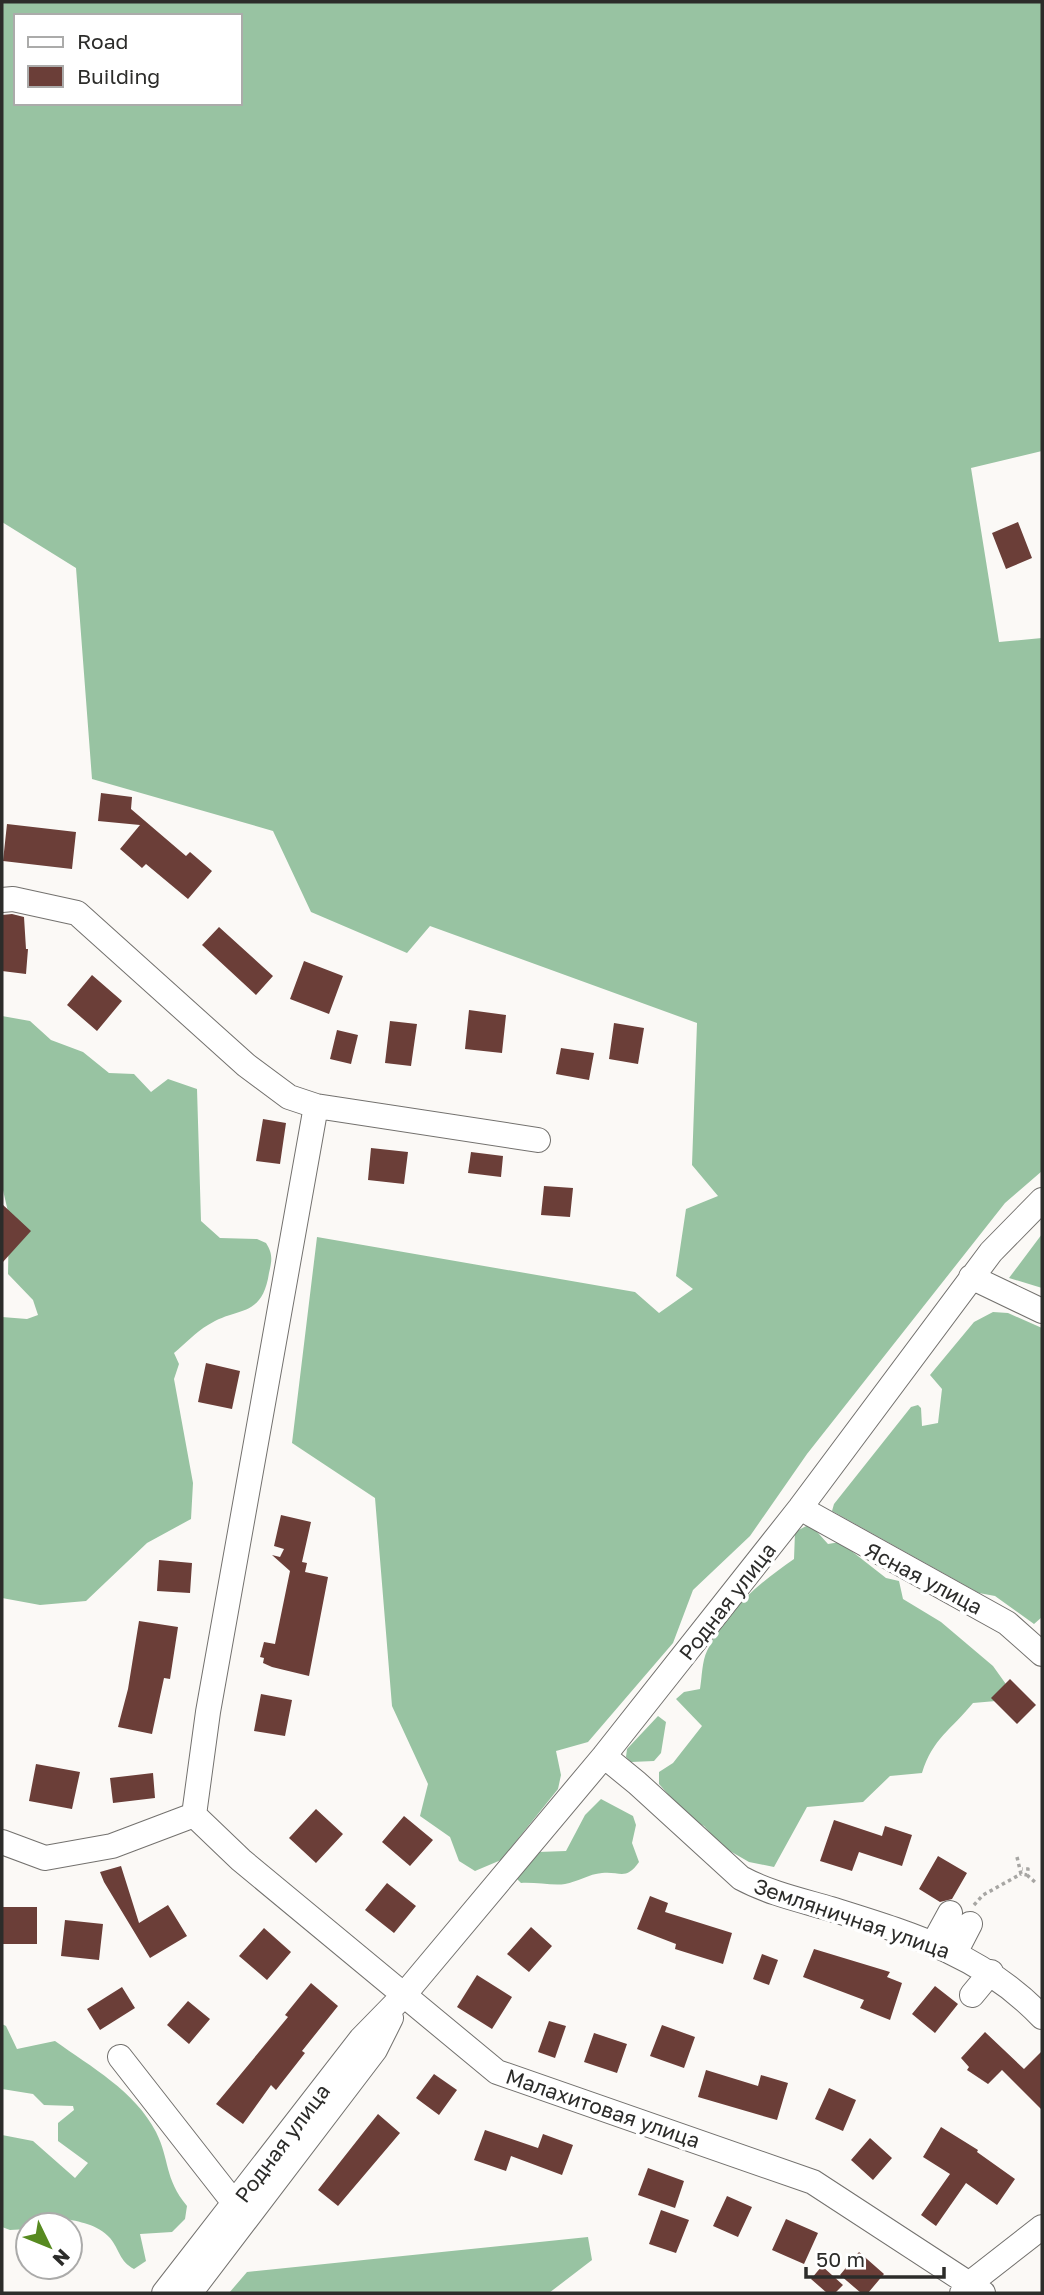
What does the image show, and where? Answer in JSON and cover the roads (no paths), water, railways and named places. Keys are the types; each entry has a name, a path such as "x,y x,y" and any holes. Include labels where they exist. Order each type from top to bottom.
{"street":[{"path":"2,900 13,899 76,913 246,1065 289,1097 316,1107 538,1140"},
{"path":"2,1842 45,1858 112,1846 194,1815 210,1700 316,1107"},
{"name":"Родная улица","path":"164,2293 361,2039 403,1996 604,1756 800,1508 971,1277 1042,1200"},
{"path":"971,1277 1042,1311"},
{"name":"Ясная улица","path":"800,1508 1007,1623 1042,1654"},
{"name":"Земляничная улица","path":"604,1756 638,1783 741,1878 762,1889 944,1948 991,1972 1015,1989 1042,2017"},
{"name":"Малахитовая улица","path":"194,1815 241,1860 497,2072 813,2182 972,2290"},
{"path":"944,1948 967,1914"},
{"path":"972,1995 991,1972"},
{"name":"Родная улица","path":"190,2293 375,2050 403,1996"},
{"path":"120,2057 235,2204"},
{"path":"972,2290 1042,2227"}]}
